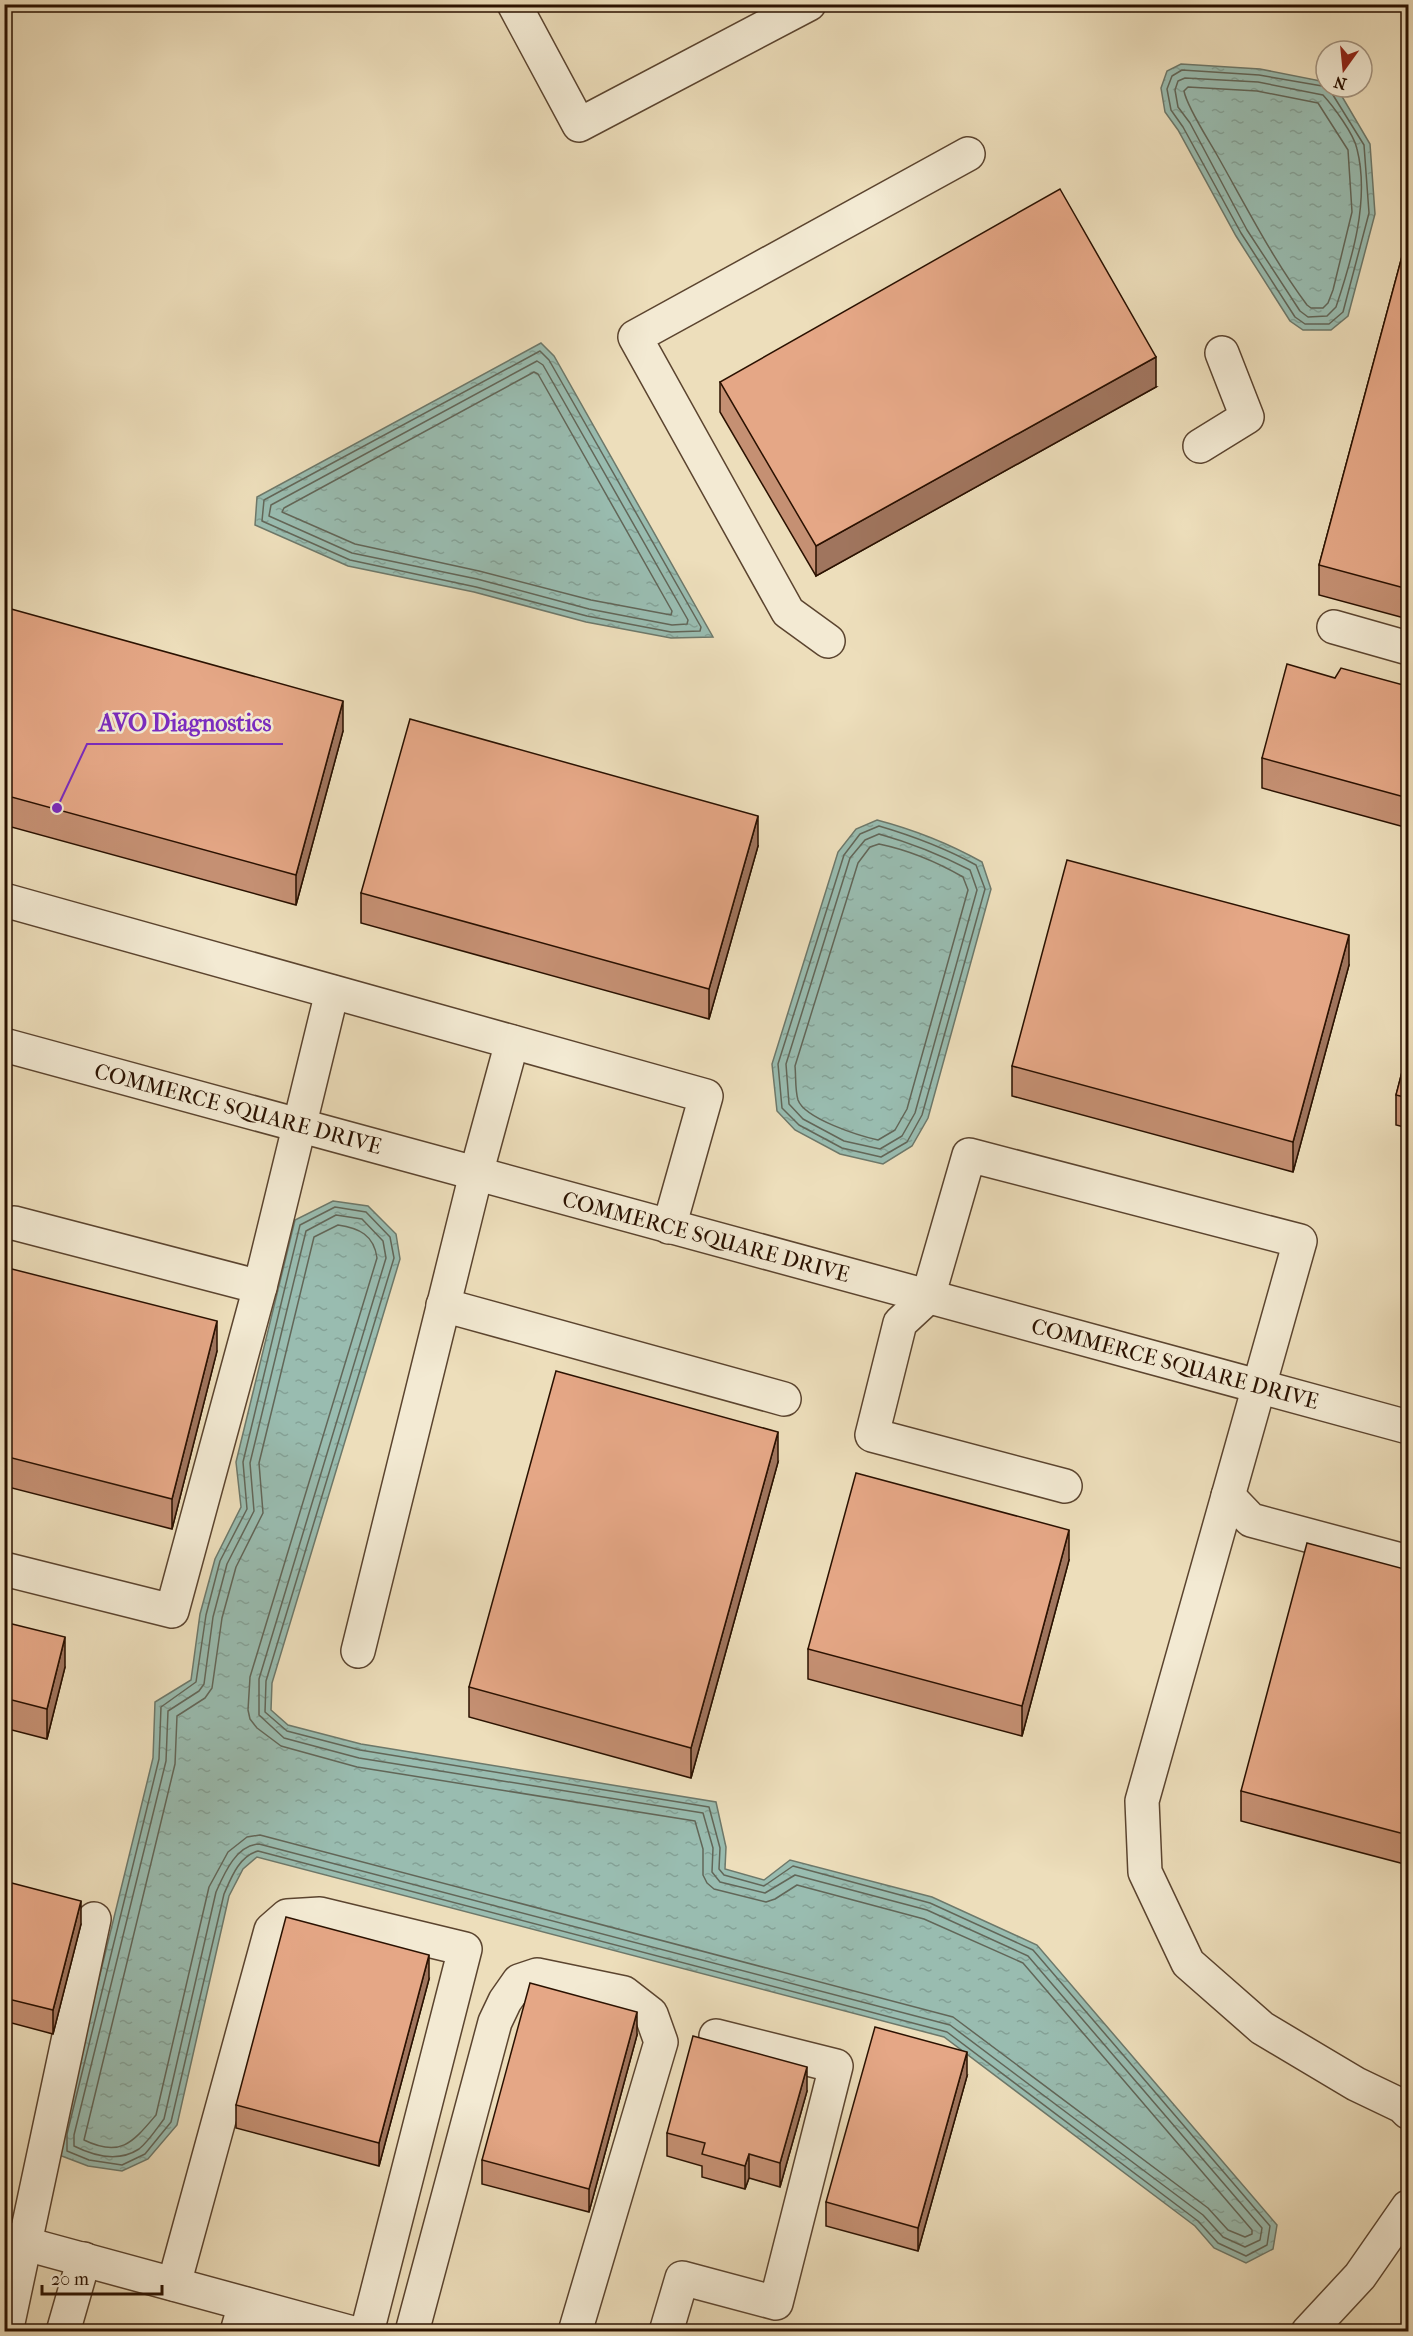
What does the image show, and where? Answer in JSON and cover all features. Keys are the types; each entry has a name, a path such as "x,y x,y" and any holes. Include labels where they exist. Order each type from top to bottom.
{"street":[{"path":"514,4 567,127 809,4"},
{"path":"828,641 788,612 635,337 968,154"},
{"path":"1200,446 1247,417 1222,354"},
{"path":"1334,627 1408,648"},
{"path":"4,900 706,1096 669,1227"},
{"path":"4,1569 172,1611 260,1287 332,992"},
{"path":"358,1651 476,1174 512,1042"},
{"name":"COMMERCE SQUARE DRIVE","path":"4,1046 1408,1427"},
{"path":"1065,1486 872,1435 900,1323 928,1297 969,1155 1300,1241 1142,1801 1145,1872 1188,1963 1262,2028 1356,2084 1402,2106 1408,2112"},
{"path":"14,1223 260,1287"},
{"path":"443,1305 784,1399"},
{"path":"1228,1496 1251,1520 1408,1562"},
{"path":"174,2284 271,1930 287,1916 320,1914 465,1948 367,2331"},
{"path":"6,2331 14,2240 94,1919"},
{"path":"412,2331 495,2022 505,2001 519,1981 537,1975 624,1993 651,2014 661,2042 575,2331"},
{"path":"666,2331 682,2278 776,2303 836,2066 716,2036"},
{"path":"1308,2331 1360,2276 1408,2207"},
{"path":"14,2240 174,2284 241,2318 349,2331"},
{"path":"63,2331 84,2259"}],"water":[{"path":"1181,64 1260,69 1314,80 1314,99 1344,99 1370,144 1375,214 1348,316 1331,330 1303,330 1290,321 1236,236 1178,130 1165,112 1161,88 1167,71"},
{"path":"541,343 554,356 713,637 671,638 586,622 474,592 348,566 255,525 257,497"},
{"path":"877,820 931,838 982,862 991,889 928,1118 912,1146 883,1164 840,1154 795,1130 777,1111 772,1064 838,852 856,829"},
{"path":"333,1201 368,1206 396,1234 400,1259 272,1683 271,1710 288,1725 361,1744 716,1802 726,1847 725,1869 764,1880 790,1860 932,1897 1037,1945 1277,2225 1273,2249 1246,2263 1214,2248 1195,2226 944,2037 257,1857 243,1869 229,1896 177,2125 148,2159 122,2171 88,2166 59,2155 61,2134 153,1758 155,1702 191,1680 200,1614 215,1559 241,1507 236,1462 295,1220"}],"building":[{"path":"1060,189 1156,357 816,546 720,382"},
{"path":"1408,234 1408,589 1319,565"},
{"path":"4,607 343,701 296,875 4,795"},
{"path":"1287,664 1335,678 1341,668 1407,686 1404,694 1408,696 1408,798 1262,758"},
{"path":"410,719 758,816 709,989 361,893"},
{"path":"1067,860 1349,935 1293,1142 1012,1066"},
{"path":"1408,1049 1408,1098 1396,1095"},
{"path":"4,1267 217,1321 172,1499 4,1456"},
{"path":"556,1371 778,1432 691,1748 469,1687"},
{"path":"856,1473 1069,1530 1022,1706 808,1649"},
{"path":"1307,1543 1408,1570 1408,1835 1241,1791"},
{"path":"4,1622 65,1637 47,1709 4,1698"},
{"path":"4,1881 81,1901 53,2010 4,1998"},
{"path":"286,1917 429,1955 379,2143 236,2105"},
{"path":"530,1983 637,2012 589,2189 482,2160"},
{"path":"875,2027 967,2052 918,2228 826,2202"},
{"path":"693,2036 807,2067 780,2163 749,2154 745,2166 702,2154 705,2143 667,2133"}],"place":[{"name":"AVO Diagnostics","path":"57,808"}]}
